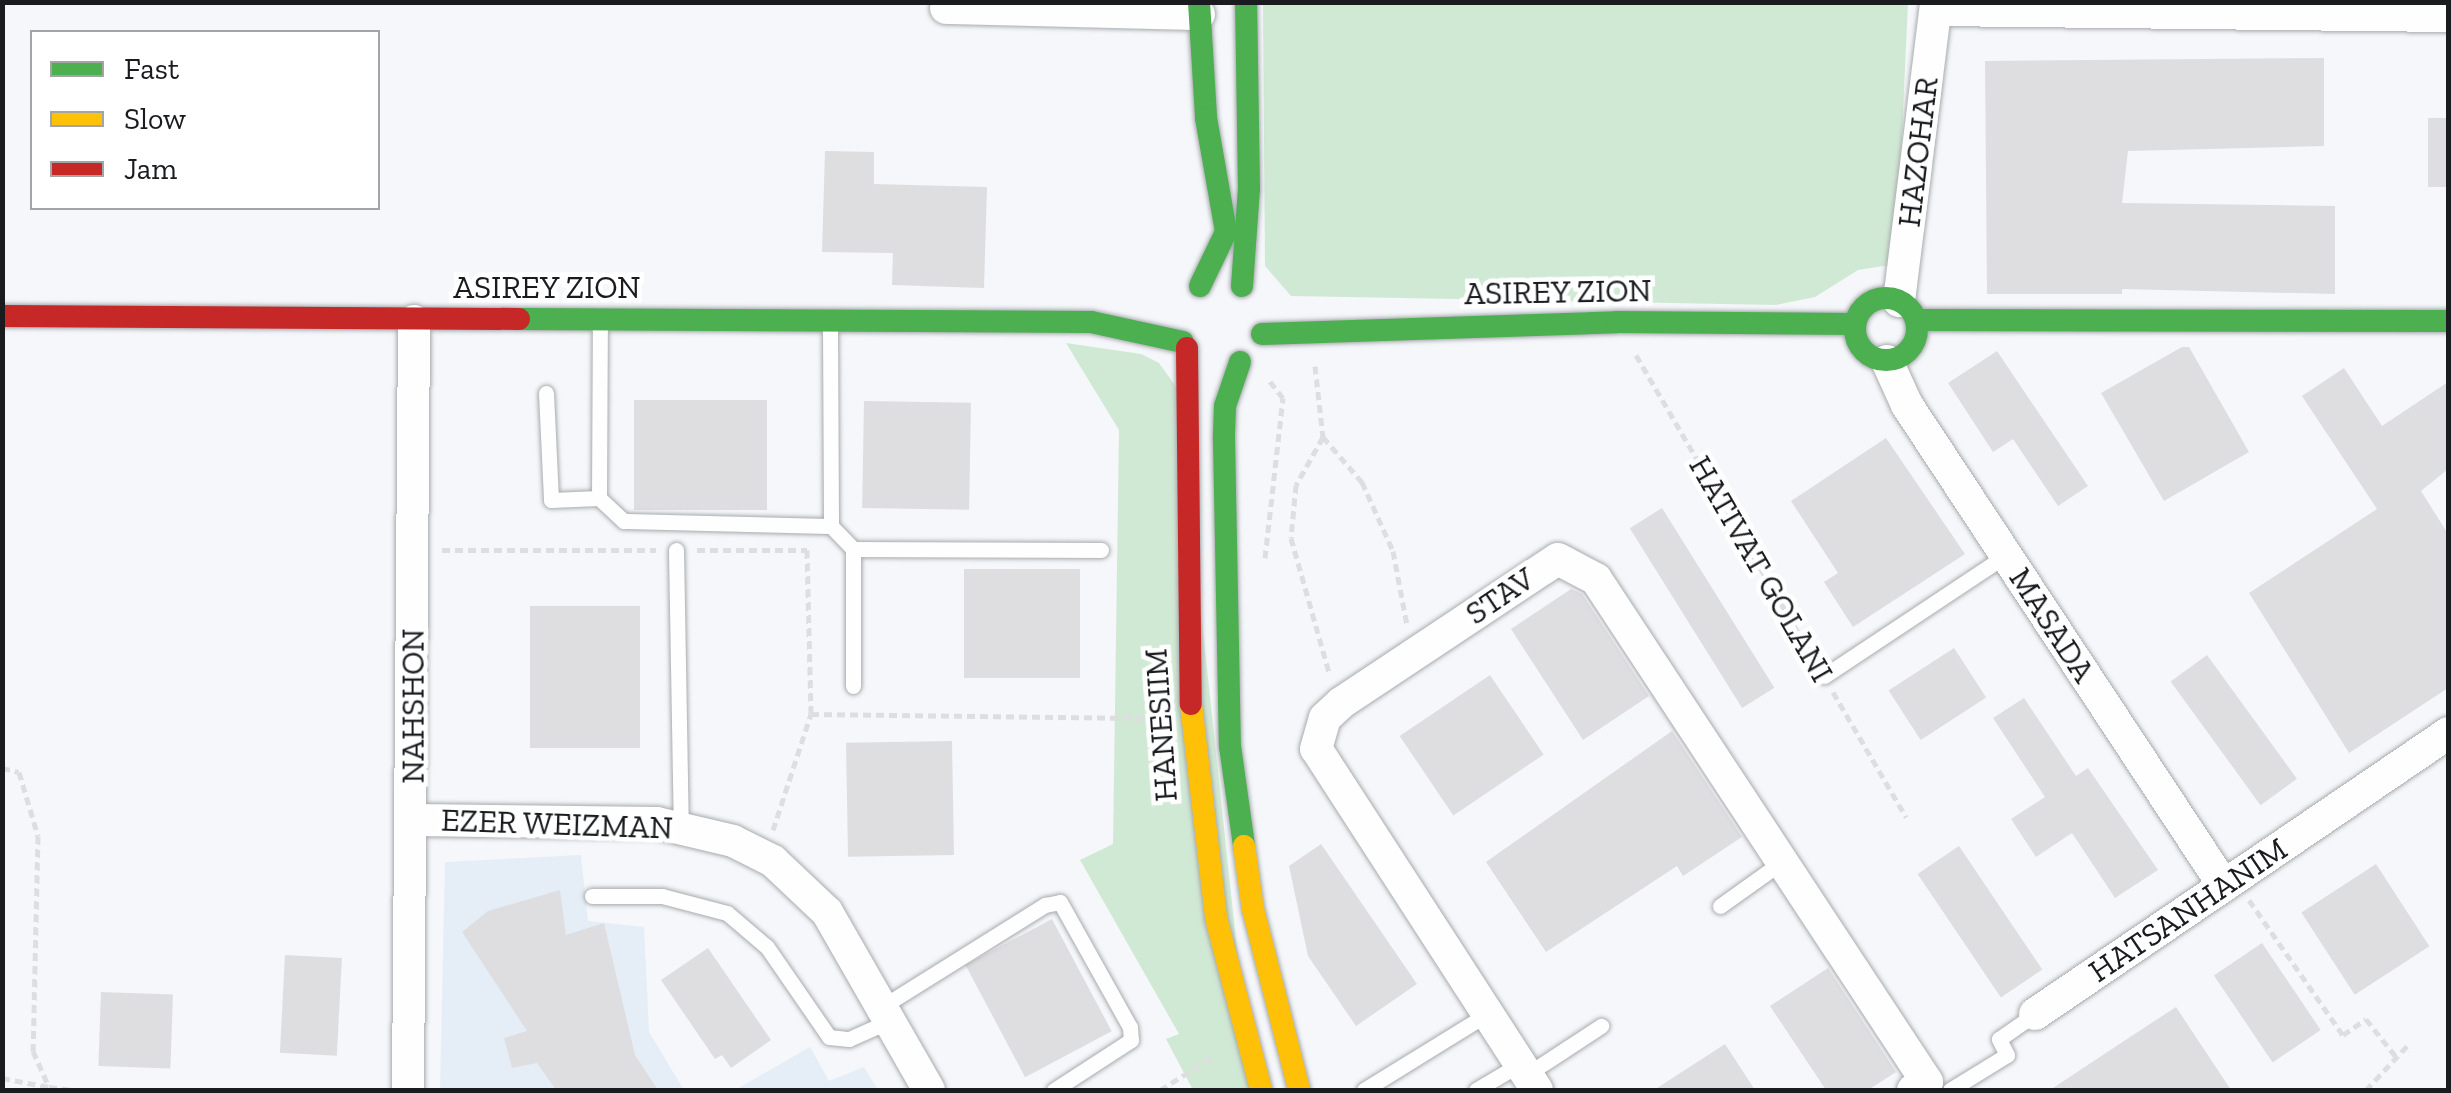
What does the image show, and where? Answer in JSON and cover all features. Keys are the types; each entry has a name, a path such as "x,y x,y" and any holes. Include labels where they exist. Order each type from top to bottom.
{"street":[{"path":"1242,286 1249,189 1246,2"},
{"path":"1936,6 2448,16"},
{"name":"HAZOHAR","path":"1907,310 1936,6"},
{"path":"946,8 1199,8 1206,118 1226,232 1181,302 1185,345 1205,363 1251,350 1260,306 1242,286 1228,281 1181,302"},
{"name":"ASIREY ZION","path":"1091,322 1181,302"},
{"path":"1907,310 1914,343 1887,361 1858,345 1854,324 1866,304 1907,310 2448,321"},
{"name":"ASIREY ZION","path":"2,316 1091,322 1185,345"},
{"name":"NAHSHON","path":"408,1090 414,321"},
{"name":"ASIREY ZION","path":"1251,350 1303,330 1617,322 1854,324"},
{"name":"HANESIIM","path":"1185,345 1192,414 1186,608 1194,750 1216,918 1261,1090"},
{"name":"HANESIIM","path":"1251,350 1225,406 1230,746 1253,909 1299,1090"},
{"name":"MASADA","path":"1887,361 1907,405 2229,882"},
{"name":"STAV","path":"1528,1076 1316,749 1324,718 1340,703 1540,568 1558,560 1576,564 1596,579 1932,1088"},
{"name":"HATSANHANIM","path":"2035,1014 2448,732"},
{"name":"EZER WEIZMAN","path":"413,820 680,826 764,857 827,912 929,1090"}],"lane":[{"path":"830,318 831,526 853,549 854,686"},
{"path":"599,498 600,320"},
{"path":"546,393 551,500 599,498 624,521 831,526"},
{"path":"853,549 1101,550"},
{"path":"676,550 680,826"},
{"path":"1824,676 2006,555"},
{"path":"1720,906 1783,861"},
{"path":"592,896 662,896 727,913 768,947 829,1037 849,1039 1060,902 1130,1027 1131,1040 1054,1090"},
{"path":"1364,1090 1487,1014"},
{"name":"HATSANHANIM","path":"1932,1088 2008,1056 1998,1040 2035,1014"},
{"path":"1476,1090 1528,1076 1601,1026"}],"path":[{"name":"HATIVAT GOLANI","path":"1617,322 1906,817"},
{"path":"1303,330 1318,375 1314,389 1323,438 1362,482 1394,551 1413,655"},
{"path":"1251,350 1283,398 1264,566"},
{"path":"1323,438 1296,485 1291,538 1314,632 1340,703"},
{"path":"414,550 807,550 811,714 764,857"},
{"path":"811,714 1176,718"},
{"path":"2,768 19,772 38,836 33,1051 50,1086"},
{"path":"2229,882 2342,1035 2366,1019 2397,1058"},
{"path":"1160,1090 1231,1045"},
{"path":"2366,1090 2408,1045"},
{"path":"2,1078 73,1090"},
{"path":"2379,1080 2385,1090"}],"shaded area":[{"path":"581,855 588,921 644,927 649,1032 684,1090 440,1090 445,862"},
{"path":"810,1047 829,1081 864,1067 878,1090 735,1090"}],"green space":[{"path":"1263,3 1908,3 1896,264 1858,270 1815,297 1776,305 1291,296 1265,266"},
{"path":"1066,343 1141,354 1159,363 1177,388 1252,1090 1193,1090 1166,1039 1179,1034 1080,860 1113,844 1119,430"}],"building":[{"path":"2324,58 2324,146 2128,151 2122,203 2335,206 2335,294 2122,289 2122,294 1987,294 1985,61"},
{"path":"2428,118 2448,118 2448,187 2428,187"},
{"path":"825,151 874,152 874,184 987,187 984,288 892,285 893,253 822,252"},
{"path":"2182,347 2189,347 2249,452 2164,501 2101,393"},
{"path":"1997,351 2088,486 2058,506 2013,439 1993,452 1948,383"},
{"path":"2344,368 2382,426 2448,382 2448,469 2421,491 2448,534 2448,688 2349,753 2249,593 2377,509 2302,396"},
{"path":"634,400 767,400 767,510 634,510"},
{"path":"864,401 971,403 969,510 862,508"},
{"path":"1886,438 1965,554 1853,627 1824,582 1838,573 1791,501"},
{"path":"1662,508 1774,688 1742,708 1630,528"},
{"path":"964,569 1080,569 1080,678 964,678"},
{"path":"1571,589 1582,594 1649,696 1583,740 1511,629"},
{"path":"530,606 640,606 640,748 530,748"},
{"path":"1954,648 1986,697 1921,740 1889,690"},
{"path":"2207,655 2297,779 2261,805 2171,681"},
{"path":"1490,675 1544,755 1453,816 1400,736"},
{"path":"2024,698 2076,776 2088,768 2158,870 2115,898 2072,833 2036,857 2011,819 2045,797 1993,718"},
{"path":"1672,731 1742,837 1683,876 1677,866 1546,952 1486,862"},
{"path":"952,741 954,855 848,857 846,743"},
{"path":"1321,844 1417,984 1356,1026 1308,956 1289,866"},
{"path":"1959,846 2042,970 2001,997 1918,874"},
{"path":"2376,864 2429,946 2355,995 2301,912"},
{"path":"560,890 566,935 604,923 635,1055 658,1090 556,1090 537,1063 512,1068 504,1038 527,1031 462,932 488,911"},
{"path":"1052,919 1112,1031 1025,1077 965,965"},
{"path":"2262,943 2321,1030 2273,1062 2214,975"},
{"path":"708,948 771,1040 731,1068 722,1055 715,1059 661,980"},
{"path":"285,955 342,958 337,1056 280,1053"},
{"path":"1828,968 1896,1072 1868,1090 1826,1090 1770,1006"},
{"path":"101,992 173,995 170,1068 98,1066"},
{"path":"2176,1007 2231,1090 2050,1090 2127,1039"},
{"path":"1725,1044 1755,1090 1654,1090"}],"traffic: fast":[{"path":"1199,2 1206,118 1226,232 1200,286"},
{"path":"1242,286 1249,189 1246,2"},
{"path":"1886,298 1908,307 1917,329 1908,351 1886,360 1864,351 1855,329 1864,307 1886,298"},
{"path":"519,319 1091,322 1183,342"},
{"path":"1916,320 2448,321"},
{"path":"1262,334 1617,322 1855,324"},
{"path":"1240,362 1225,406 1224,439 1230,746 1244,846"}],"traffic: slow":[{"path":"1191,704 1216,918 1261,1090"},
{"path":"1244,846 1253,909 1299,1090"}],"traffic: jam":[{"path":"2,316 519,319"},
{"path":"1187,348 1191,704"}]}
